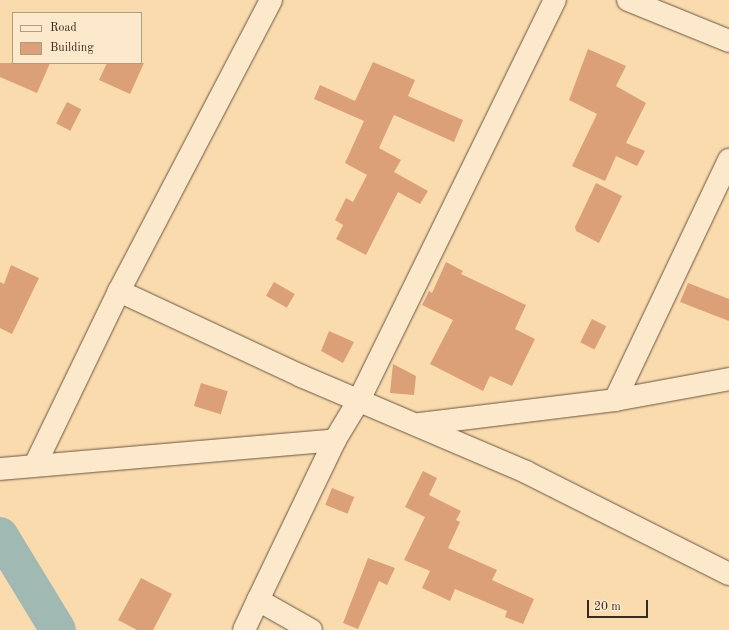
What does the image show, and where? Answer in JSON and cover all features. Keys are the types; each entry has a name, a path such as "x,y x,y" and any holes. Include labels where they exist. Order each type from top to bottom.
{"street":[{"path":"35,465 119,291 271,0"},
{"path":"244,630 335,440 359,400 555,0"},
{"path":"628,0 729,41"},
{"path":"615,400 729,160"},
{"path":"119,291 359,400 420,424 526,472 729,574"},
{"path":"420,424 615,400 729,378"},
{"path":"0,469 335,440"},
{"path":"258,600 311,630"}],"building":[{"path":"588,49 626,66 616,86 646,103 626,143 645,151 637,166 616,156 605,181 572,166 597,114 569,100"},
{"path":"373,62 415,80 408,96 463,120 454,142 394,115 379,148 401,160 394,172 428,191 420,204 398,192 366,255 336,239 343,225 335,220 346,198 353,202 367,175 345,163 364,121 314,99 320,85 355,101"},
{"path":"0,63 50,64 37,93 0,77"},
{"path":"144,63 130,94 99,80 107,64"},
{"path":"67,102 81,109 70,131 56,123"},
{"path":"596,183 622,196 599,243 576,231 575,227"},
{"path":"446,262 463,271 461,274 526,305 515,329 535,339 512,386 490,376 483,391 430,364 453,320 422,305 429,291 432,293"},
{"path":"11,265 39,278 12,334 0,328 0,282 4,284"},
{"path":"274,282 295,294 287,308 266,296"},
{"path":"688,283 729,299 729,321 680,302"},
{"path":"592,319 606,326 594,349 580,342"},
{"path":"329,331 354,342 343,363 321,351"},
{"path":"393,364 416,376 414,395 390,393"},
{"path":"201,383 228,391 221,414 194,406"},
{"path":"423,471 437,478 429,495 461,511 456,520 460,522 448,548 497,570 492,580 534,599 523,624 505,617 507,611 455,589 450,601 422,588 430,571 404,560 425,517 405,507"},
{"path":"332,488 354,497 348,514 325,505"},
{"path":"368,558 395,568 387,585 379,581 358,629 343,623"},
{"path":"141,578 172,594 153,630 137,630 118,620"}],"waterway":[{"path":"0,535 58,630"}]}
